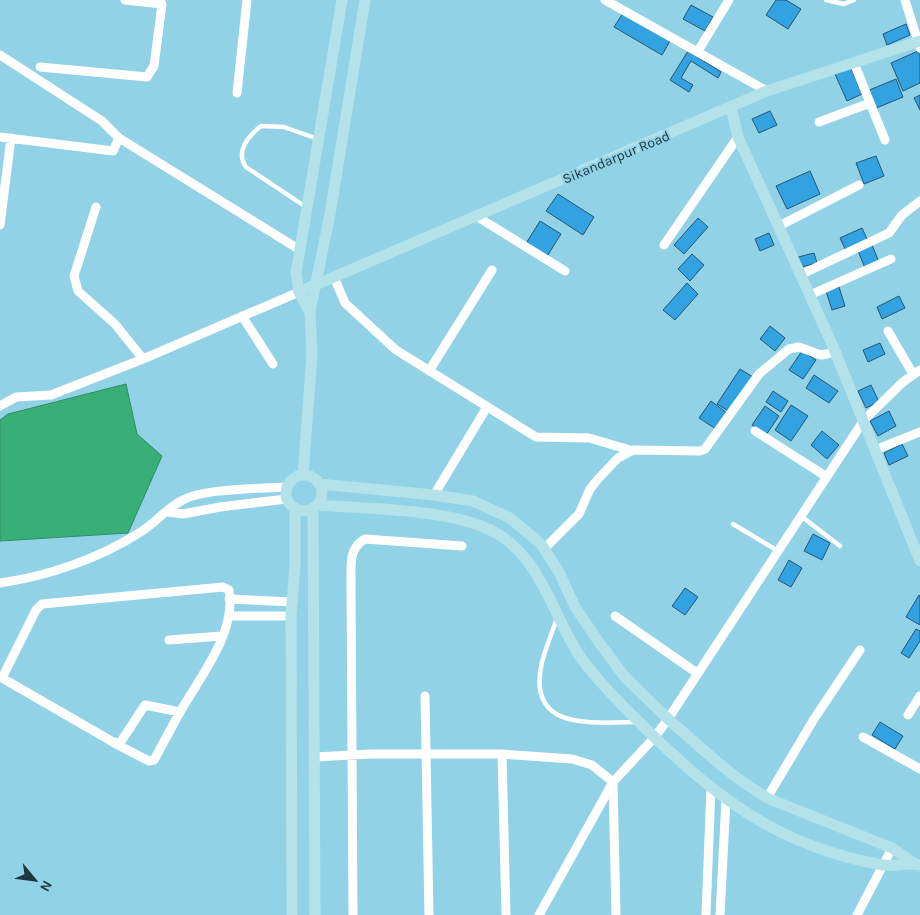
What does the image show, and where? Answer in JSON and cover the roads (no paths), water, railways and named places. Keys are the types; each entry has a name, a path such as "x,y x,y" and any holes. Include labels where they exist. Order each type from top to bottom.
{"street":[{"path":"40,67 147,78 154,66 162,2 125,0"},
{"path":"237,93 247,0"},
{"path":"310,312 299,292 296,273 342,0"},
{"path":"303,475 312,355 310,312 317,284 343,142 365,0"},
{"path":"605,0 767,91"},
{"path":"698,51 729,0"},
{"path":"905,0 919,43"},
{"name":"Sikandarpur Road","path":"299,292 767,91 919,43"},
{"path":"0,55 102,121 119,138 300,250"},
{"path":"854,63 885,140"},
{"path":"820,122 870,104"},
{"path":"731,108 738,137 836,352 920,560"},
{"path":"0,137 113,151 119,138"},
{"path":"664,245 738,137"},
{"path":"0,225 11,138"},
{"path":"779,226 859,185"},
{"path":"800,275 889,233 902,215 920,201"},
{"path":"96,207 74,276 78,291 115,324 143,359"},
{"path":"476,216 565,271"},
{"path":"810,295 891,260"},
{"path":"429,371 492,270"},
{"path":"334,277 345,303 379,337 429,371 536,437 589,438 630,450 700,452 705,449 759,374 789,349 799,347 821,355 836,352"},
{"path":"0,406 16,397 51,395 143,359 299,292"},
{"path":"242,316 273,364"},
{"path":"538,915 614,782 654,738 668,719 864,420 916,372 888,330"},
{"path":"434,495 487,407"},
{"path":"755,432 827,477"},
{"path":"875,450 920,432"},
{"path":"544,549 579,514 590,489 598,479 618,458 630,450"},
{"path":"286,493 293,478 303,475 313,478 320,484 434,495 473,501 492,508 510,518 544,549 559,572 575,607 624,676 668,719 740,780 767,798 892,848 917,864"},
{"path":"314,915 315,506 322,493 320,484"},
{"path":"286,493 294,508 295,566 291,616 292,915"},
{"path":"168,512 183,514 286,493"},
{"path":"0,583 61,568 107,552 150,526 181,501 199,494 286,493"},
{"path":"294,508 304,511 315,506 397,511 462,519 502,536 520,553 538,577 578,653 598,681 654,738 726,799 758,820 813,846 884,865 917,864"},
{"path":"353,915 354,756 350,582 352,551 357,544 365,539 462,546"},
{"path":"224,588 229,590 229,599 229,616 222,636 154,760 148,761 112,742 1,677 36,610 42,604 224,588"},
{"path":"229,599 292,602"},
{"path":"229,616 291,616"},
{"path":"615,616 697,673"},
{"path":"169,640 222,636"},
{"path":"767,798 814,719 860,650"},
{"path":"425,696 429,915"},
{"path":"908,715 920,696"},
{"path":"112,742 120,743 123,740 146,704 180,712"},
{"path":"863,737 920,769"},
{"path":"314,757 502,754 572,759 592,765 614,782"},
{"path":"502,754 506,915"},
{"path":"614,782 616,915"},
{"path":"706,915 711,787"},
{"path":"720,915 726,799"},
{"path":"857,915 892,848"}],"lane":[{"path":"826,0 844,4 854,0"},
{"path":"308,208 246,167 241,160 241,151 252,132 261,126 284,127 320,139"},
{"path":"801,516 840,546"},
{"path":"734,524 778,551"},
{"path":"558,615 542,662 540,680 544,704 552,712 574,720 639,722"}]}
